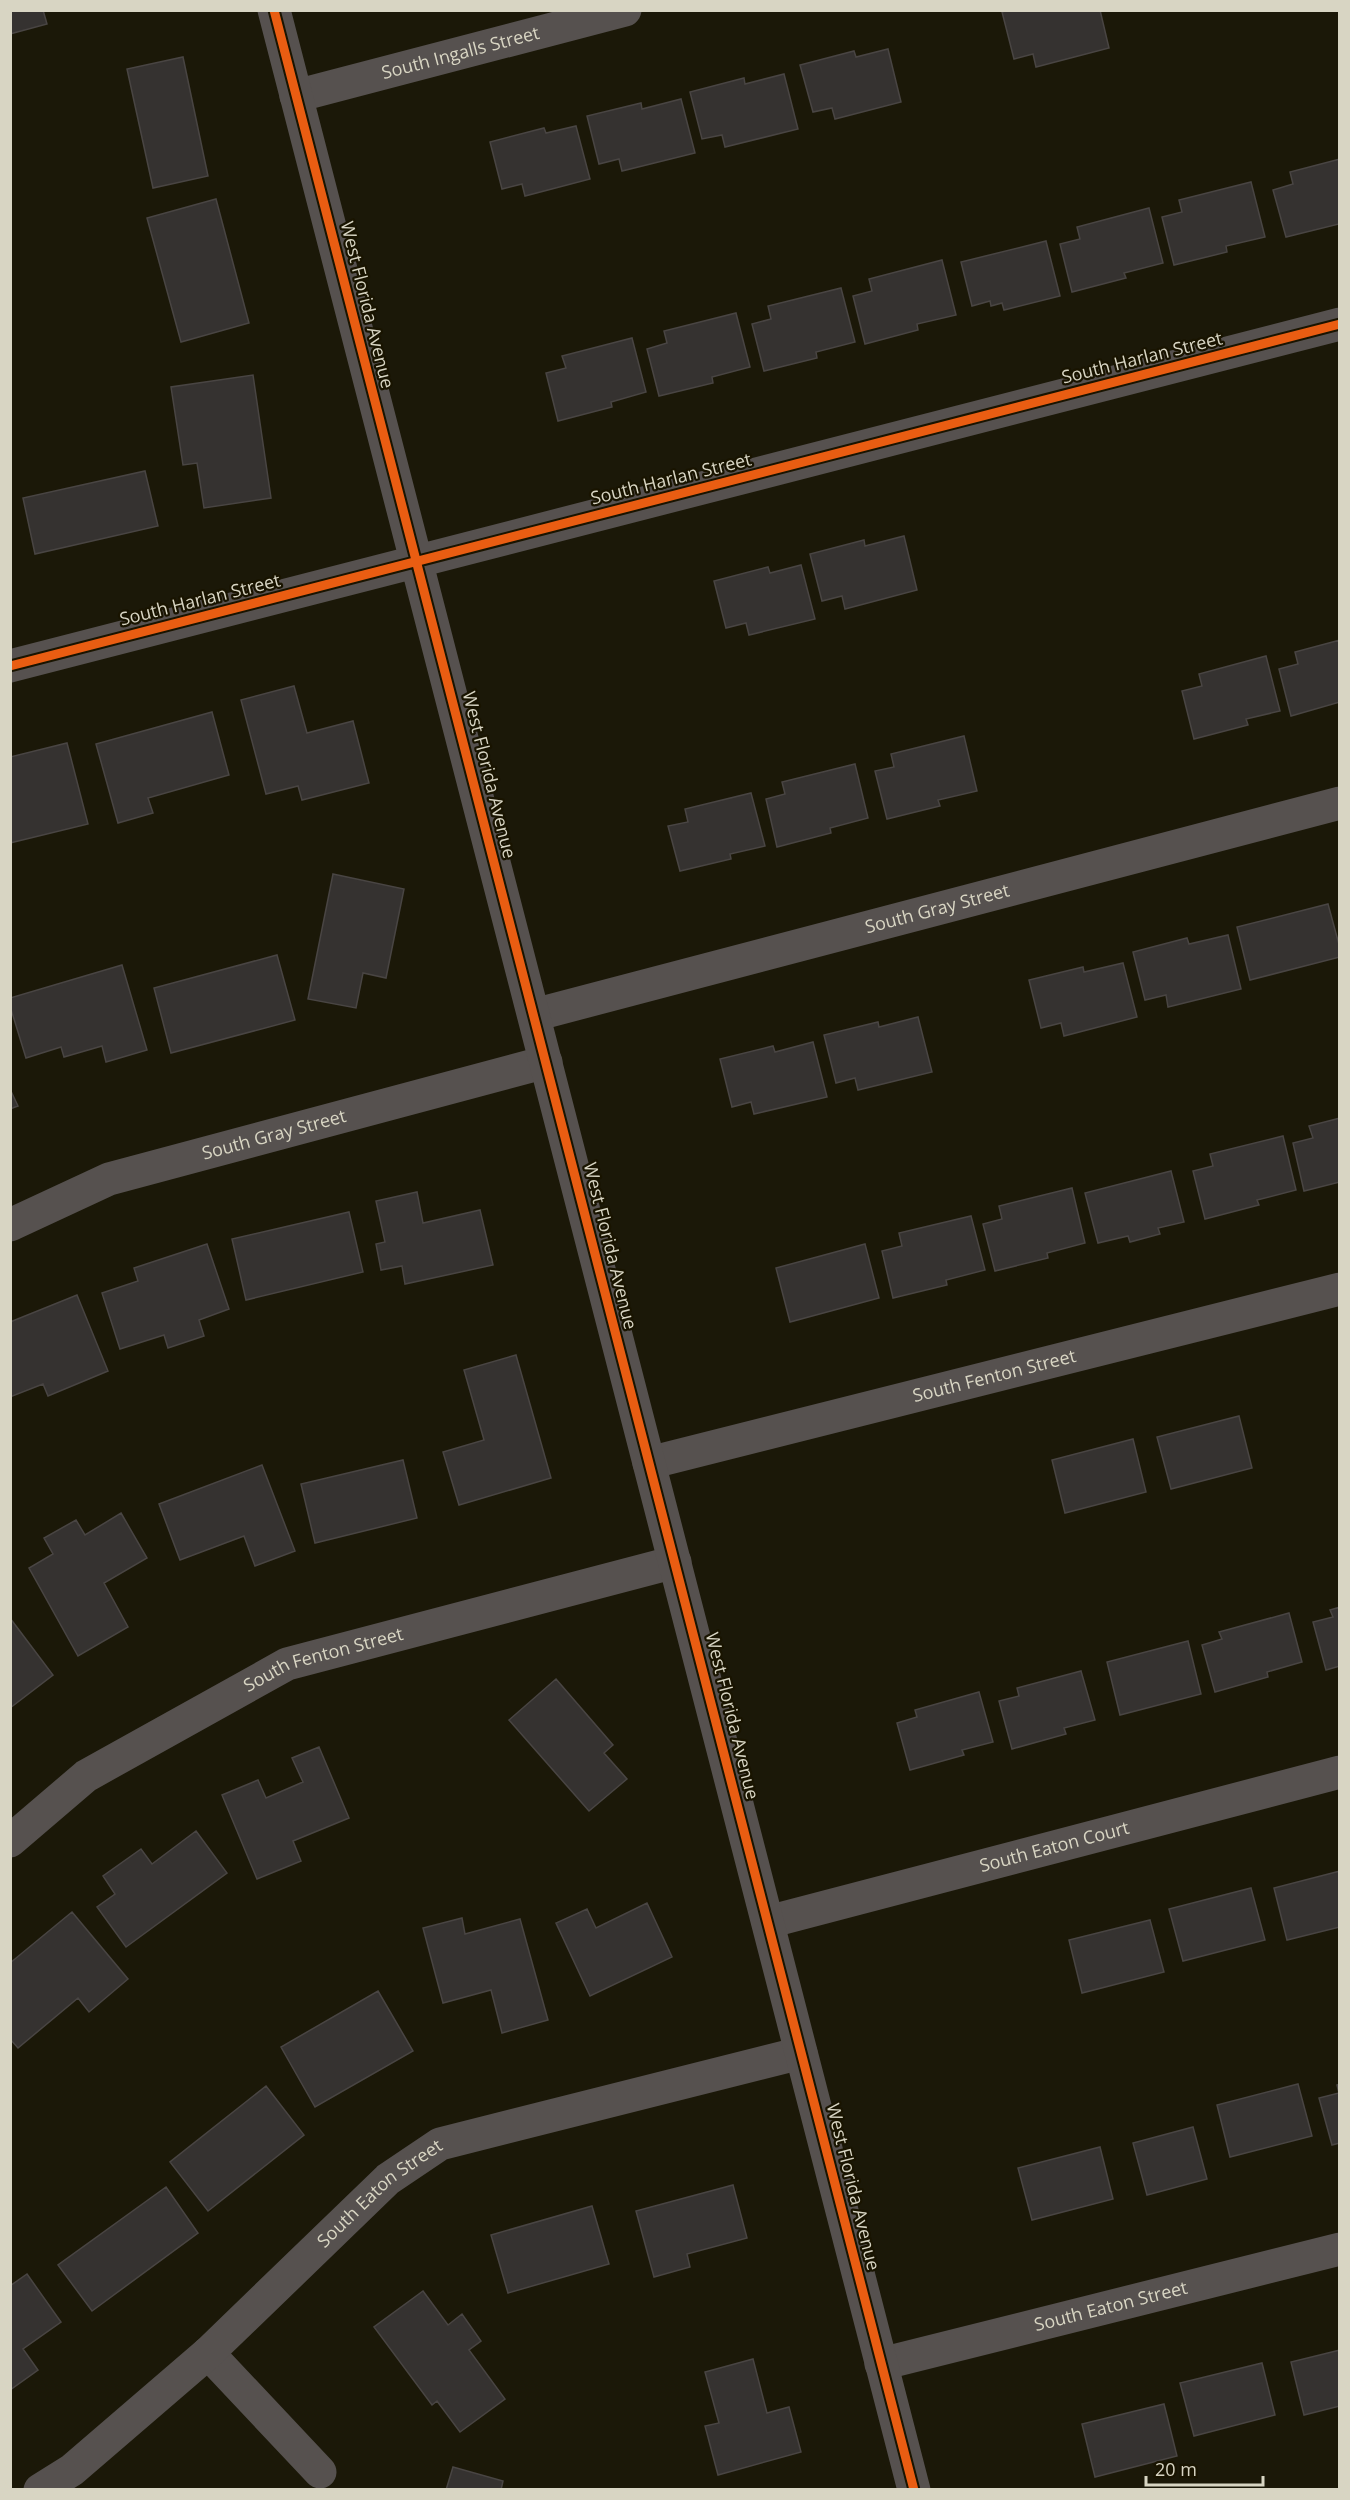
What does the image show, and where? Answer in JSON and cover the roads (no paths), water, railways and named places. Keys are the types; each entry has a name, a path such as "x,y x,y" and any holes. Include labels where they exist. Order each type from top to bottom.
{"street":[{"name":"West Florida Avenue","path":"274,10 914,2490"},
{"name":"South Ingalls Street","path":"296,96 625,10"},
{"name":"South Harlan Street","path":"10,666 1340,324"},
{"name":"South Gray Street","path":"534,1015 1340,803"},
{"name":"South Gray Street","path":"10,1225 109,1179 546,1062"},
{"name":"South Fenton Street","path":"649,1463 1340,1289"},
{"name":"South Fenton Street","path":"10,1841 86,1776 287,1664 675,1562"},
{"name":"South Eaton Court","path":"768,1922 1340,1772"},
{"name":"South Eaton Street","path":"40,2490 72,2470 207,2353 388,2179 440,2144 801,2053"},
{"name":"South Eaton Street","path":"881,2364 1340,2249"},
{"path":"207,2353 320,2472"}]}
